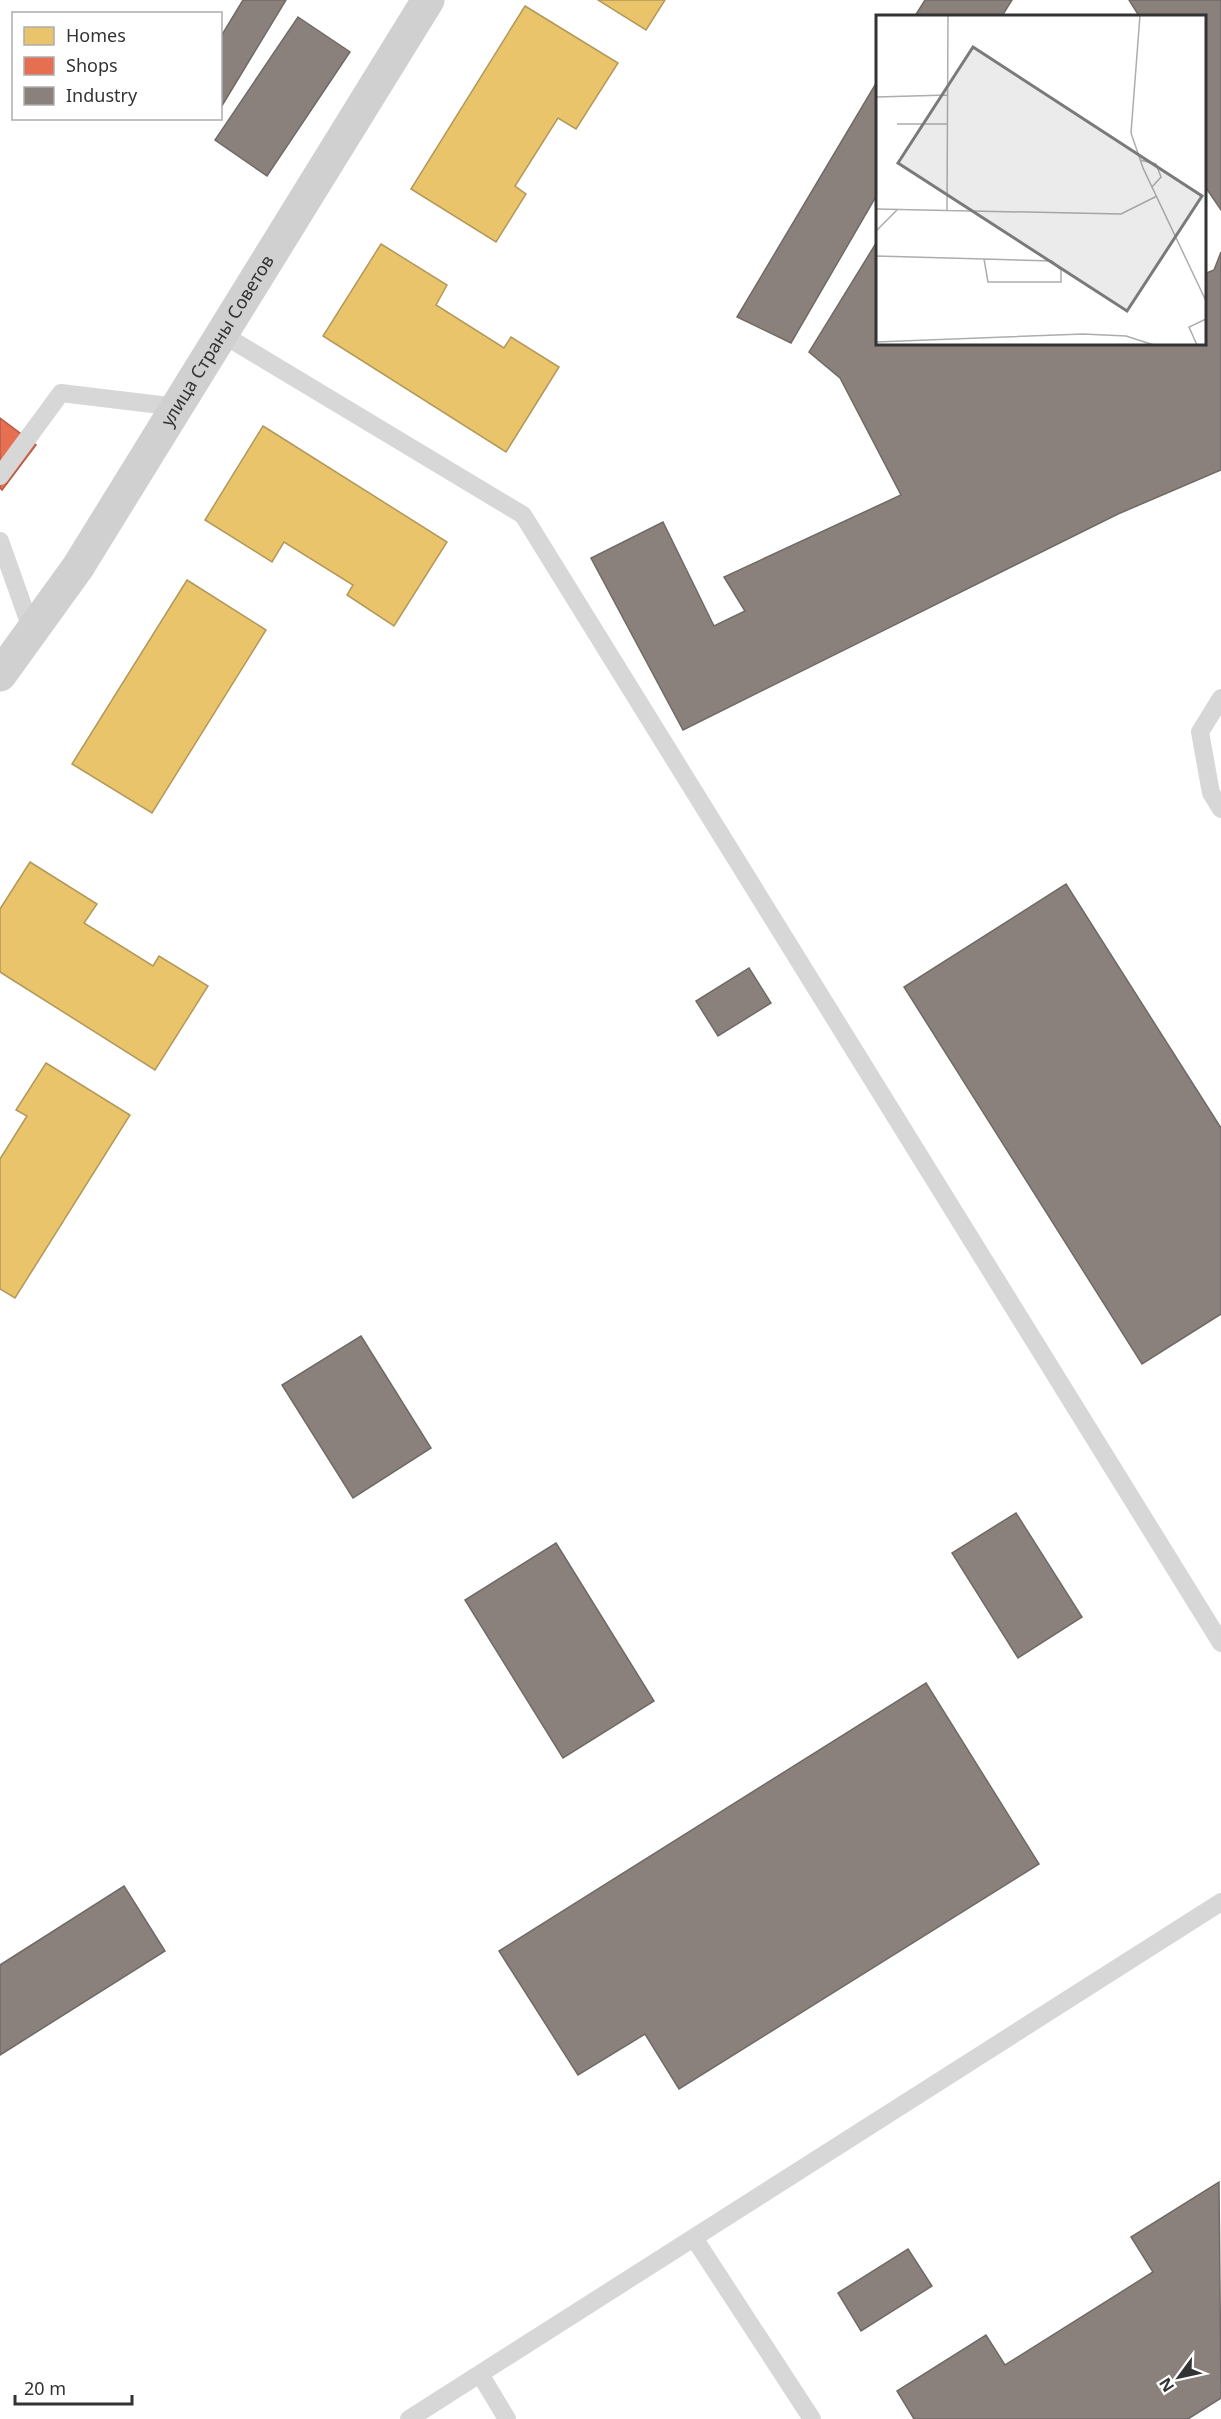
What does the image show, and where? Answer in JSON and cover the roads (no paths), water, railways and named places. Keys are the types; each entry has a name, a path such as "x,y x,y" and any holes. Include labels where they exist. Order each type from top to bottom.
{"main road":[{"name":"улица Страны Советов","path":"0,675 78,567 428,0"}],"lane":[{"path":"222,334 523,514 1221,1642"},
{"path":"0,476 61,393 177,407"},
{"path":"0,541 32,631"},
{"path":"1221,698 1200,732 1211,793 1221,809"},
{"path":"410,2419 1221,1902"},
{"path":"694,2238 812,2419"},
{"path":"480,2374 507,2419"}]}
